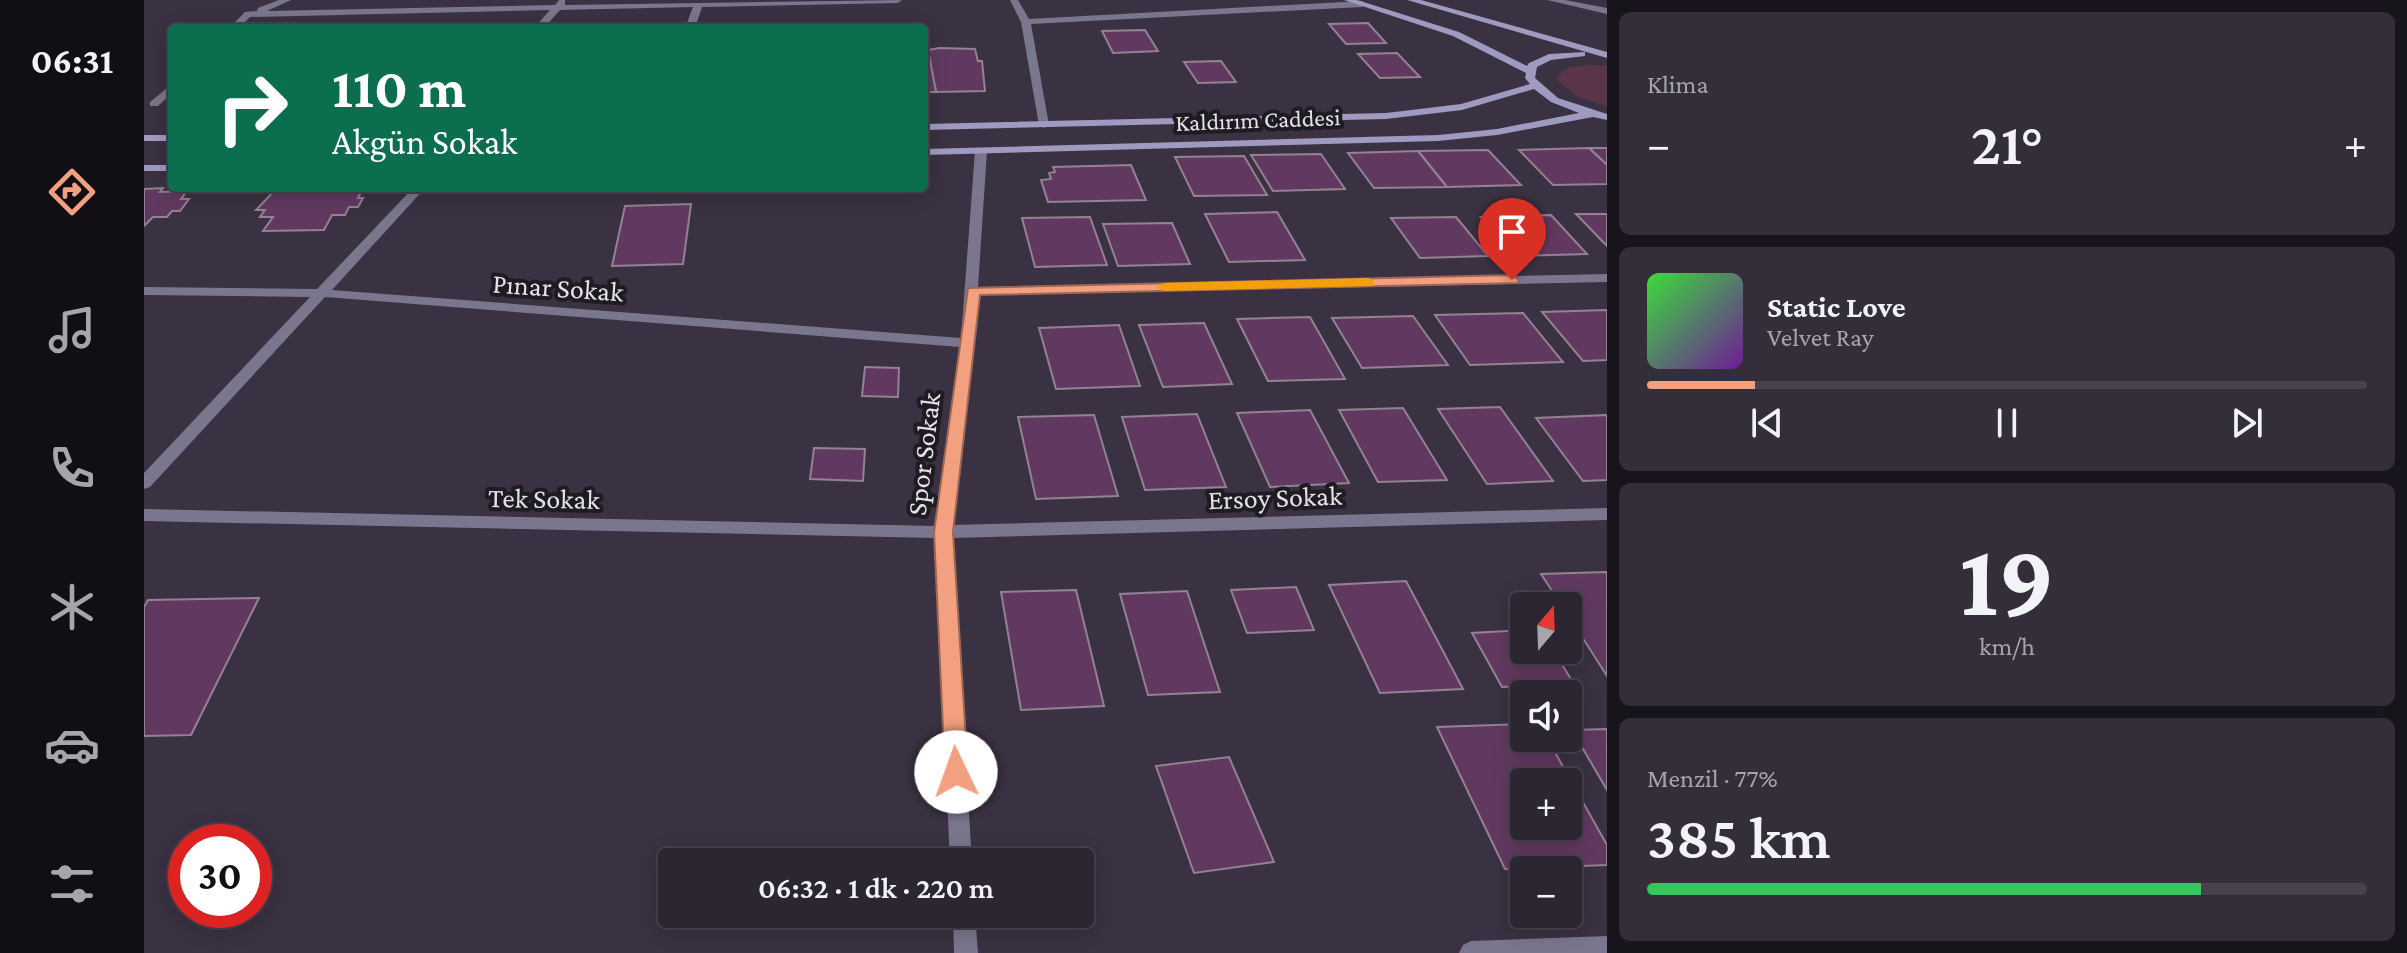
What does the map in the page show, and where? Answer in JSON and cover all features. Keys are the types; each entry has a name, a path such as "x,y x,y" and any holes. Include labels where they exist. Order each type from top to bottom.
{"street":[{"path":"238,24 248,14 287,0"},
{"path":"542,24 565,0"},
{"path":"248,14 898,0"},
{"path":"1014,0 1026,22 1044,125"},
{"path":"1348,0 1456,34 1529,71 1535,86 1557,101 1607,117"},
{"path":"1411,0 1607,56"},
{"path":"1551,0 1607,11"},
{"path":"1599,0 1607,2"},
{"path":"692,24 699,4"},
{"path":"1026,22 1362,4"},
{"path":"1529,71 1532,65 1549,57 1578,54 1607,56"},
{"name":"Kaldırım Caddesi","path":"928,127 1413,114 1462,107 1535,86"},
{"path":"154,104 168,91"},
{"name":"Kaldırım Caddesi","path":"928,152 1438,138 1497,132 1592,114"},
{"path":"144,138 168,138"},
{"name":"Spor Sokak","path":"960,848 943,532 968,343 981,151"},
{"path":"144,168 168,168"},
{"path":"144,483 415,192"},
{"path":"973,291 1607,278"},
{"name":"Pınar Sokak","path":"144,291 322,293 968,343"},
{"name":"Ersoy Sokak","path":"943,532 1607,514"},
{"name":"Tek Sokak","path":"144,515 943,532"},
{"path":"965,928 966,953"},
{"path":"1471,953 1607,948"}],"shaded area":[{"path":"1607,66 1607,106 1576,96 1558,81 1557,76 1570,67"}],"building":[{"path":"1368,23 1386,43 1346,44 1329,24"},
{"path":"1145,30 1158,51 1113,53 1102,31"},
{"path":"975,49 978,61 982,61 985,91 936,92 928,50"},
{"path":"928,50 936,92 928,92"},
{"path":"1397,53 1420,77 1380,78 1358,54"},
{"path":"1221,61 1236,82 1198,83 1184,62"},
{"path":"1589,148 1607,148 1607,165"},
{"path":"1589,148 1607,165 1607,184 1553,185 1519,150"},
{"path":"1488,150 1521,185 1447,187 1418,151"},
{"path":"1418,151 1447,187 1374,188 1348,153"},
{"path":"1321,154 1345,189 1273,191 1251,155"},
{"path":"1244,156 1267,195 1194,196 1175,157"},
{"path":"1131,165 1146,200 1048,202 1041,180 1051,179 1049,173 1055,172 1053,167"},
{"path":"144,189 186,192 181,199 189,199 180,211 172,211 167,217 153,217 144,226"},
{"path":"273,192 361,192 358,198 363,198 358,207 349,207 345,215 332,215 324,230 263,231 273,217 260,217 265,210 256,210"},
{"path":"691,204 683,264 612,266 625,206"},
{"path":"1277,212 1305,260 1229,262 1205,214"},
{"path":"1576,214 1607,214 1607,246"},
{"path":"1551,215 1587,254 1513,256 1481,217"},
{"path":"1090,217 1107,265 1035,267 1022,218"},
{"path":"1456,217 1488,256 1420,258 1391,218"},
{"path":"1172,223 1190,264 1118,266 1103,224"},
{"path":"1607,310 1607,360 1583,361 1542,312"},
{"path":"1523,313 1563,362 1470,365 1435,315"},
{"path":"1413,316 1448,365 1362,368 1332,318"},
{"path":"1310,317 1345,379 1268,381 1237,319"},
{"path":"1204,323 1232,384 1163,387 1139,325"},
{"path":"1119,325 1140,386 1056,389 1039,328"},
{"path":"865,367 899,368 898,397 862,396"},
{"path":"1500,407 1553,481 1487,484 1438,409"},
{"path":"1403,408 1447,480 1378,482 1339,410"},
{"path":"1310,410 1349,483 1270,487 1237,413"},
{"path":"1197,414 1226,487 1145,490 1122,417"},
{"path":"1094,415 1118,496 1036,499 1018,417"},
{"path":"1607,415 1607,480 1583,481 1536,418"},
{"path":"814,448 865,449 863,481 810,479"},
{"path":"1607,572 1607,676 1582,637 1582,592 1553,592 1541,574"},
{"path":"1406,581 1463,689 1380,693 1329,585"},
{"path":"1296,587 1314,630 1247,633 1231,590"},
{"path":"1076,590 1104,706 1021,710 1001,592"},
{"path":"1187,591 1220,692 1148,695 1120,594"},
{"path":"259,598 191,735 144,736 144,607 148,600"},
{"path":"1510,631 1510,664 1562,664 1572,680 1510,680 1510,687 1502,687 1472,633"},
{"path":"1510,724 1510,752 1555,752 1564,768 1510,768 1510,840 1582,840 1582,800 1607,845 1607,865 1582,866 1582,856 1510,856 1510,869 1505,869 1437,727"},
{"path":"1607,729 1607,790 1582,747 1582,730"},
{"path":"1229,757 1274,862 1194,873 1156,766"}],"slow traffic":[{"path":"1164,287 1368,283"}],"route":[{"path":"956,772 943,532 973,291 1512,280"}]}
